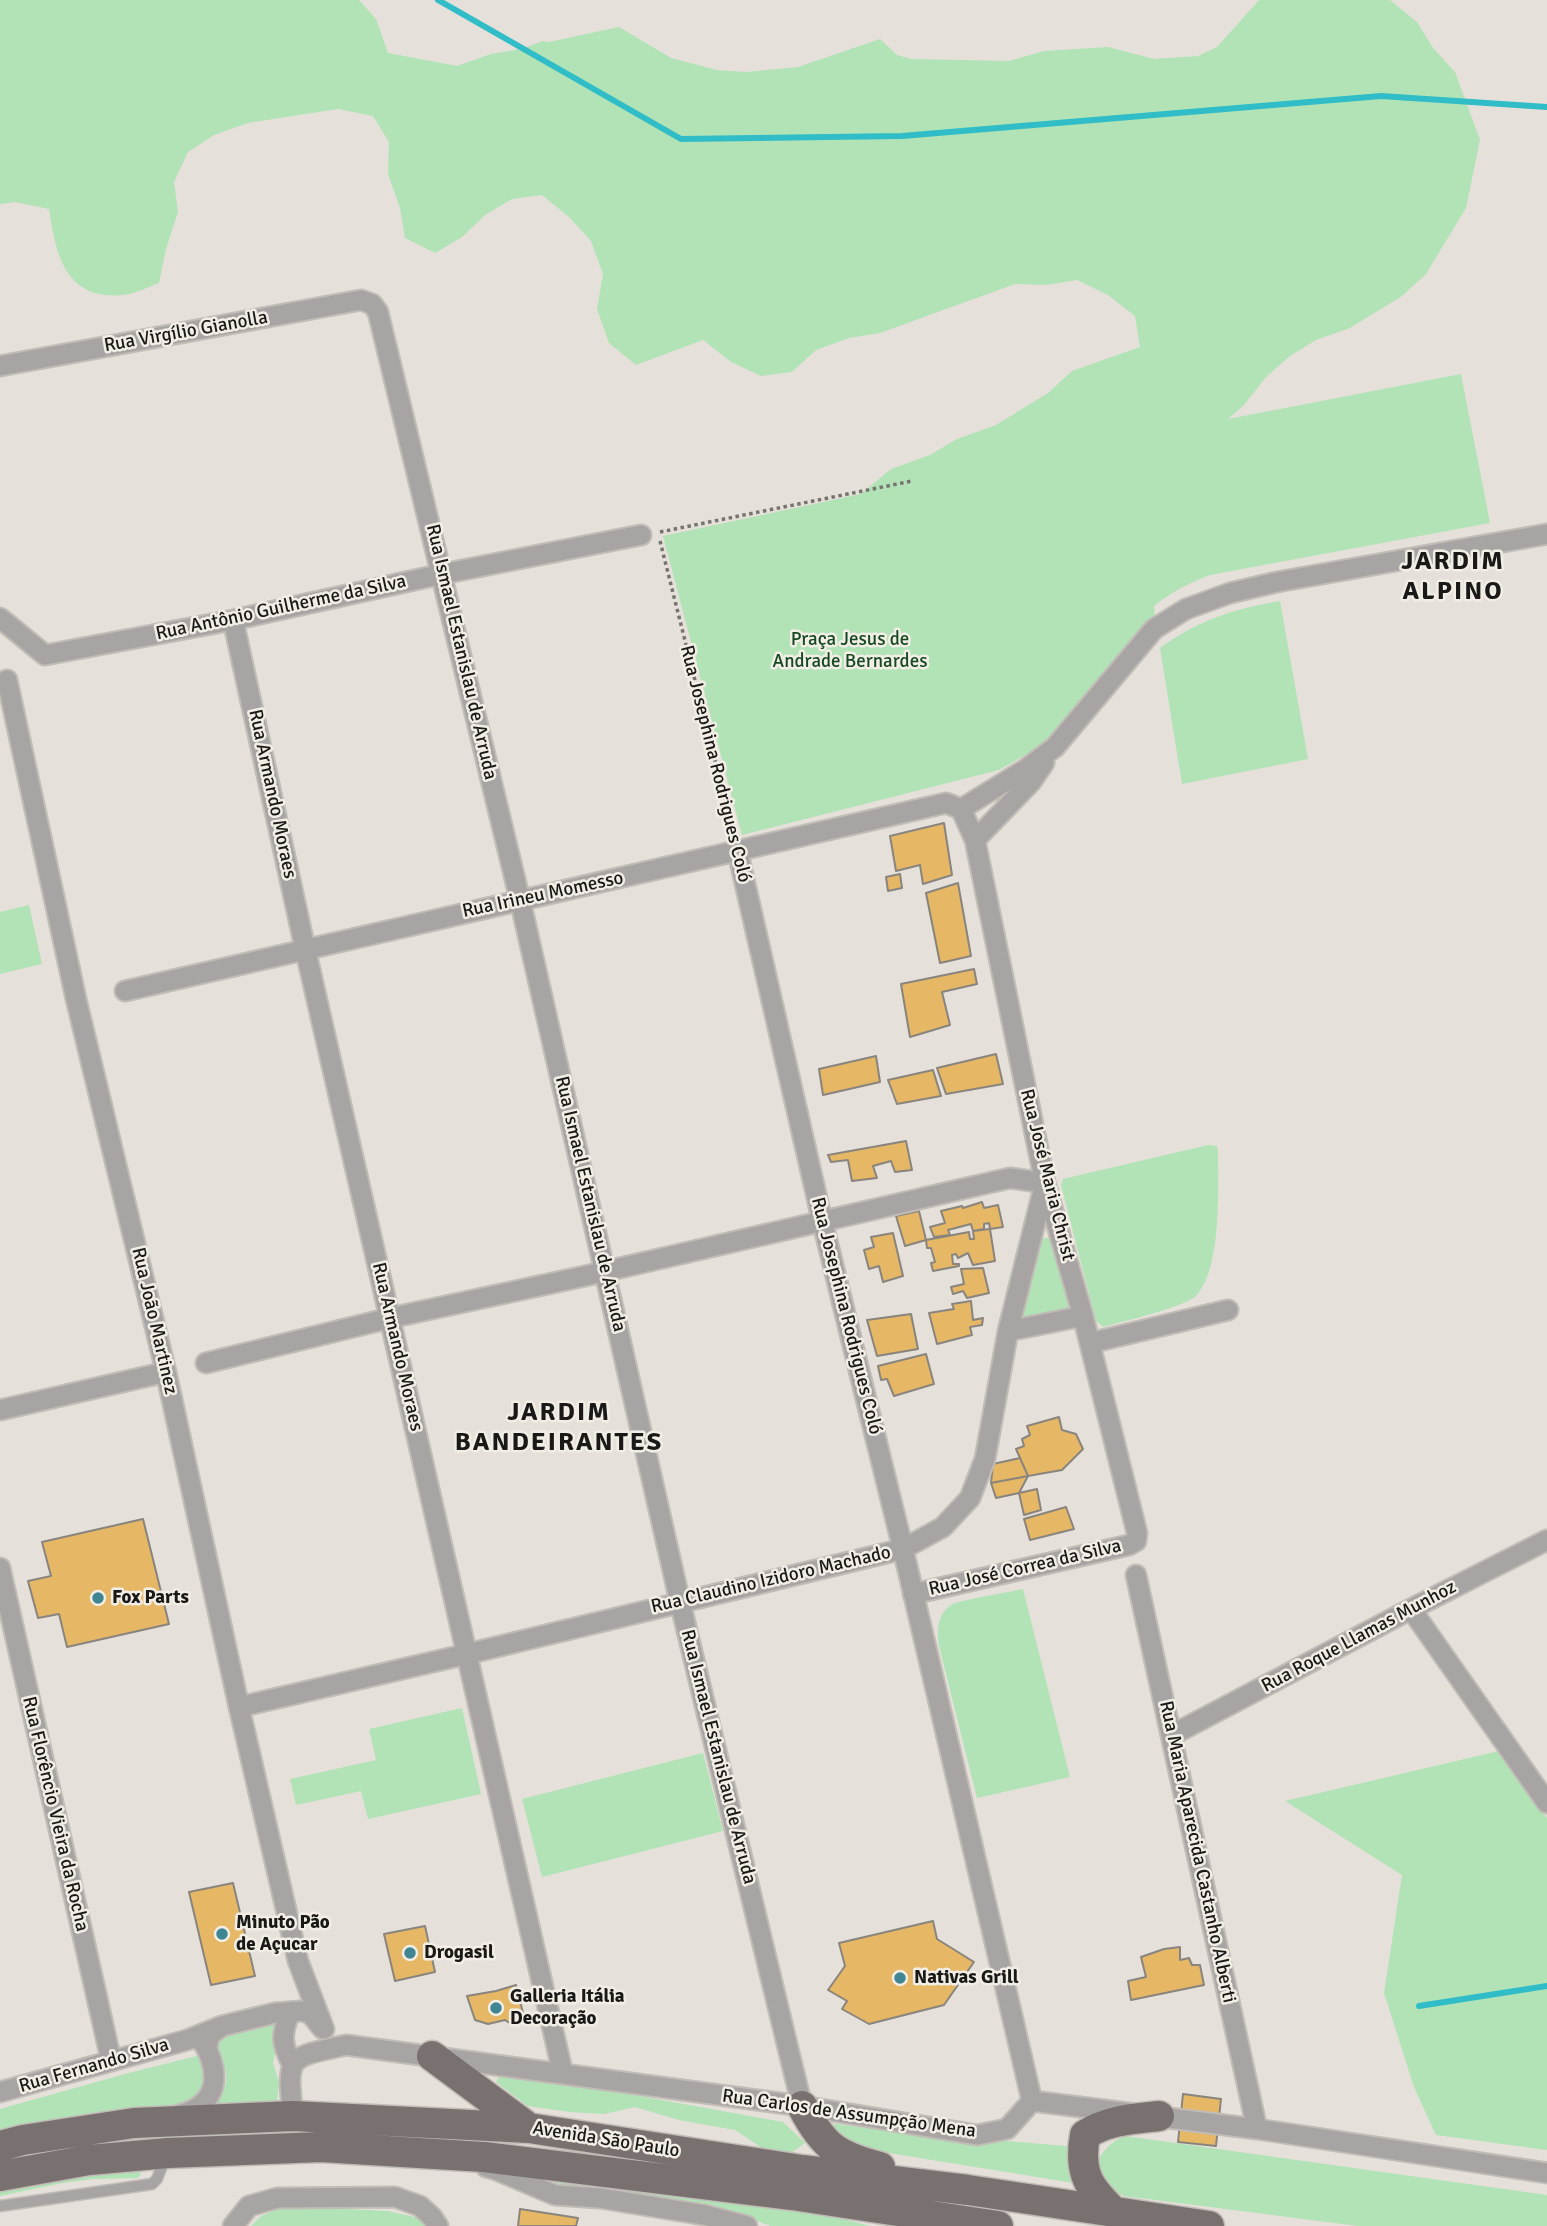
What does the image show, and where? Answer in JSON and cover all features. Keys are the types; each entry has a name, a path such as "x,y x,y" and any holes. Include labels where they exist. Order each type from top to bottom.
{"main road":[{"path":"432,2056 530,2128"},
{"path":"802,2106 814,2129 831,2147 851,2159 968,2190"},
{"path":"293,2116 302,2134 321,2147"},
{"name":"Avenida São Paulo","path":"0,2146 134,2123 293,2116 530,2128 802,2170 968,2190 1209,2226"},
{"path":"1116,2214 1094,2193 1084,2174 1081,2155 1084,2135 1097,2126 1112,2122 1159,2116"},
{"name":"Avenida São Paulo","path":"0,2176 89,2160 168,2153 321,2147 484,2157 778,2194 998,2226"}],"street":[{"name":"Rua Virgílio Gianolla","path":"0,366 361,300 372,304"},
{"name":"Rua Ismael Estanislau de Arruda","path":"372,304 378,312 442,574 606,1271 680,1602 802,2106"},
{"name":"Rua Antônio Guilherme da Silva","path":"0,618 45,655 233,620 442,574 649,534"},
{"path":"975,840 1031,782 1055,747 1154,629 1186,609 1230,593 1277,582 1547,534"},
{"name":"Rua Armando Moraes","path":"233,620 305,948 563,2074"},
{"name":"Rua João Martinez","path":"8,678 76,999 166,1371 298,1962 324,2029"},
{"path":"961,809 1026,769 1055,747"},
{"name":"Rua Irineu Momesso","path":"125,991 305,948 738,853 946,803 961,809"},
{"name":"Rua José Maria Christ","path":"961,809 975,840 1045,1183 1090,1343 1138,1533 1136,1541"},
{"name":"Rua Josephina Rodrigues Coló","path":"738,853 822,1220 903,1549 1032,2101"},
{"path":"206,1363 390,1318 1010,1178 1045,1183"},
{"name":"Rua Claudino Izidoro Machado","path":"239,1707 903,1549 943,1527 970,1498 985,1460 1008,1331 1045,1183"},
{"path":"1090,1343 1228,1310"},
{"path":"1008,1331 1083,1316"},
{"path":"0,1410 166,1371"},
{"name":"Rua Roque Llamas Munhoz","path":"1172,1735 1547,1540"},
{"name":"Rua José Correa da Silva","path":"913,1594 1129,1545 1136,1541"},
{"name":"Rua Florêncio Vieira da Rocha","path":"0,1568 111,2060"},
{"name":"Rua Maria Aparecida Castanho Alberti","path":"1136,1575 1257,2129"},
{"path":"1411,1609 1547,1803"},
{"name":"Rua João Martinez","path":"282,2012 296,1986 298,1962"},
{"path":"282,2012 283,2041 292,2064 289,2082 293,2116"},
{"name":"Rua Fernando Silva","path":"0,2092 187,2040 222,2026 282,2012 310,2013 324,2029"},
{"path":"134,2123 190,2112 205,2103 213,2089 215,2076 207,2049 209,2036 222,2026"},
{"path":"324,2029 346,2045"},
{"name":"Rua Fernando Silva","path":"187,2040 203,2042 207,2049"},
{"path":"292,2064 301,2056 346,2045"},
{"name":"Rua Carlos de Assumpção Mena","path":"346,2045 802,2106 977,2135 1007,2129 1032,2101"},
{"path":"1032,2101 1257,2129 1547,2173"},
{"path":"410,2152 494,2169 555,2195 705,2215 747,2226"},
{"path":"233,2226 249,2206 277,2198 395,2197 420,2206 438,2226"}],"lane":[{"path":"0,2206 152,2184 157,2179 168,2153"}],"path":[{"path":"649,534 912,481"},
{"name":"Rua Josephina Rodrigues Coló","path":"649,534 738,853"}],"green space":[{"name":"Praça Jesus de Andrade Bernardes","path":"0,0 359,0 376,19 388,53 457,66 543,41 619,27 671,58 717,70 746,72 798,67 880,39 897,55 911,59 1009,61 1044,51 1108,47 1154,59 1198,56 1217,47 1259,0 1390,0 1417,22 1433,48 1455,72 1480,140 1466,208 1426,274 1402,296 1350,328 1316,340 1290,356 1266,377 1244,405 1228,419 1461,374 1490,523 1202,578 1154,606 1155,617 1043,745 999,770 742,835 663,536 861,494 891,469 930,455 957,439 996,425 1048,393 1072,371 1140,347 1135,316 1108,295 1077,280 1047,285 1015,284 880,333 849,338 816,350 792,372 761,376 731,362 703,340 636,365 609,343 597,309 603,274 591,241 569,217 542,195 512,199 485,215 462,237 435,253 405,238 400,208 388,174 389,142 373,116 338,109 248,123 214,135 188,152 174,182 178,212 159,283 128,294 103,295 76,282 67,271 55,243 49,209 15,202 0,204"},
{"path":"1280,601 1308,759 1182,784 1160,648 1217,617"},
{"path":"29,905 42,964 0,974 0,912"},
{"path":"1208,1145 1217,1146 1218,1152 1218,1206 1214,1248 1204,1283 1196,1296 1179,1305 1103,1327 1096,1321 1061,1185 1063,1179"},
{"path":"1056,1238 1080,1310 1014,1324 1034,1242"},
{"path":"1023,1589 1070,1777 977,1798 939,1646 939,1624 943,1613 951,1605"},
{"path":"462,1708 481,1794 368,1819 361,1791 296,1805 290,1779 376,1760 369,1729"},
{"path":"1499,1751 1547,1818 1547,2150 1436,2135 1414,2087 1384,1993 1402,1875 1285,1801"},
{"path":"703,1753 723,1831 542,1877 522,1799"},
{"path":"267,2022 281,2023 273,2063 279,2082 277,2100 271,2106 212,2111 226,2084 226,2073 214,2045 226,2033"},
{"path":"201,2055 206,2072 205,2084 200,2094 189,2102 94,2115 0,2135 0,2109"},
{"path":"502,2071 783,2122 805,2143 788,2155 762,2148 735,2130 679,2120 635,2107 604,2114 528,2106 496,2082"},
{"path":"829,2123 1065,2146 1074,2144 1074,2183 858,2148"},
{"path":"1125,2136 1547,2195 1547,2226 1358,2226 1124,2196 1101,2181 1097,2166 1104,2151"},
{"path":"140,2168 141,2174 138,2178 62,2183 0,2196 0,2184"},
{"path":"541,2171 817,2212 870,2226 771,2226 713,2205 539,2181"},
{"path":"286,2206 388,2211 419,2218 425,2226 251,2226 261,2216"}],"building":[{"path":"944,823 952,875 923,884 920,865 896,871 890,836"},
{"path":"900,874 902,888 888,891 886,877"},
{"path":"958,883 971,956 940,963 926,893"},
{"path":"974,969 977,984 942,992 950,1025 910,1037 901,984"},
{"path":"996,1054 1003,1084 946,1094 937,1068"},
{"path":"876,1056 880,1082 823,1095 819,1069"},
{"path":"933,1070 941,1096 897,1104 888,1080"},
{"path":"906,1141 912,1170 895,1172 891,1161 873,1166 877,1178 852,1181 848,1160 831,1162 828,1155"},
{"path":"982,1202 984,1208 998,1205 1003,1227 990,1229 989,1223 984,1224 984,1229 973,1231 971,1224 948,1230 950,1235 934,1237 930,1227 945,1223 941,1211"},
{"path":"919,1211 926,1240 905,1246 896,1216"},
{"path":"990,1229 995,1261 973,1265 968,1253 958,1258 956,1254 952,1255 953,1264 959,1266 933,1271 931,1263 935,1262 931,1248 927,1248 926,1240 969,1232 970,1239 974,1239 973,1231"},
{"path":"893,1233 903,1276 883,1282 879,1266 869,1269 864,1250 874,1247 871,1237"},
{"path":"983,1268 989,1293 967,1298 963,1291 953,1294 951,1287 964,1284 961,1269"},
{"path":"971,1301 973,1320 983,1318 982,1325 970,1327 972,1335 937,1344 929,1313 954,1309 952,1304"},
{"path":"911,1314 918,1349 877,1356 867,1320"},
{"path":"926,1354 934,1384 894,1396 887,1379 881,1380 878,1366"},
{"path":"1059,1417 1062,1430 1076,1434 1083,1449 1062,1470 1028,1476 1016,1449 1024,1446 1022,1439 1030,1435 1027,1426"},
{"path":"1020,1458 1028,1476 991,1483 993,1464"},
{"path":"1028,1476 1019,1493 996,1498 991,1483"},
{"path":"1037,1489 1041,1510 1024,1515 1019,1493"},
{"path":"1066,1507 1074,1529 1030,1540 1024,1519"},
{"name":"Fox Parts","path":"143,1519 169,1624 67,1647 59,1614 38,1618 28,1581 51,1576 42,1542"},
{"name":"Minuto Pão de Açucar","path":"233,1883 255,1976 211,1985 189,1892"},
{"name":"Nativas Grill","path":"933,1921 937,1939 974,1962 944,2005 869,2024 842,2009 847,2001 828,1990 845,1966 839,1943"},
{"name":"Drogasil","path":"425,1926 435,1972 395,1981 384,1934"},
{"path":"1180,1947 1180,1960 1189,1958 1192,1965 1200,1965 1204,1985 1131,2000 1128,1981 1146,1977 1141,1957"},
{"name":"Galleria Itália Decoração","path":"516,1985 525,2021 511,2024 505,2020 488,2024 475,2020 467,1996"},
{"path":"1183,2094 1221,2099 1216,2146 1178,2142"},
{"path":"520,2209 578,2218 576,2226 518,2226"}],"waterway":[{"path":"438,0 681,139 902,136 1381,96 1547,107"},
{"path":"1419,2006 1547,1986"}],"place":[{"name":"Fox Parts","path":"98,1598"},
{"name":"Minuto Pão de Açucar","path":"222,1934"},
{"name":"Drogasil","path":"410,1953"},
{"name":"Nativas Grill","path":"900,1978"},
{"name":"Galleria Itália Decoração","path":"496,2008"}],"district":[{"name":"JARDIM ALPINO","path":"1453,577"},
{"name":"JARDIM BANDEIRANTES","path":"559,1428"}]}
